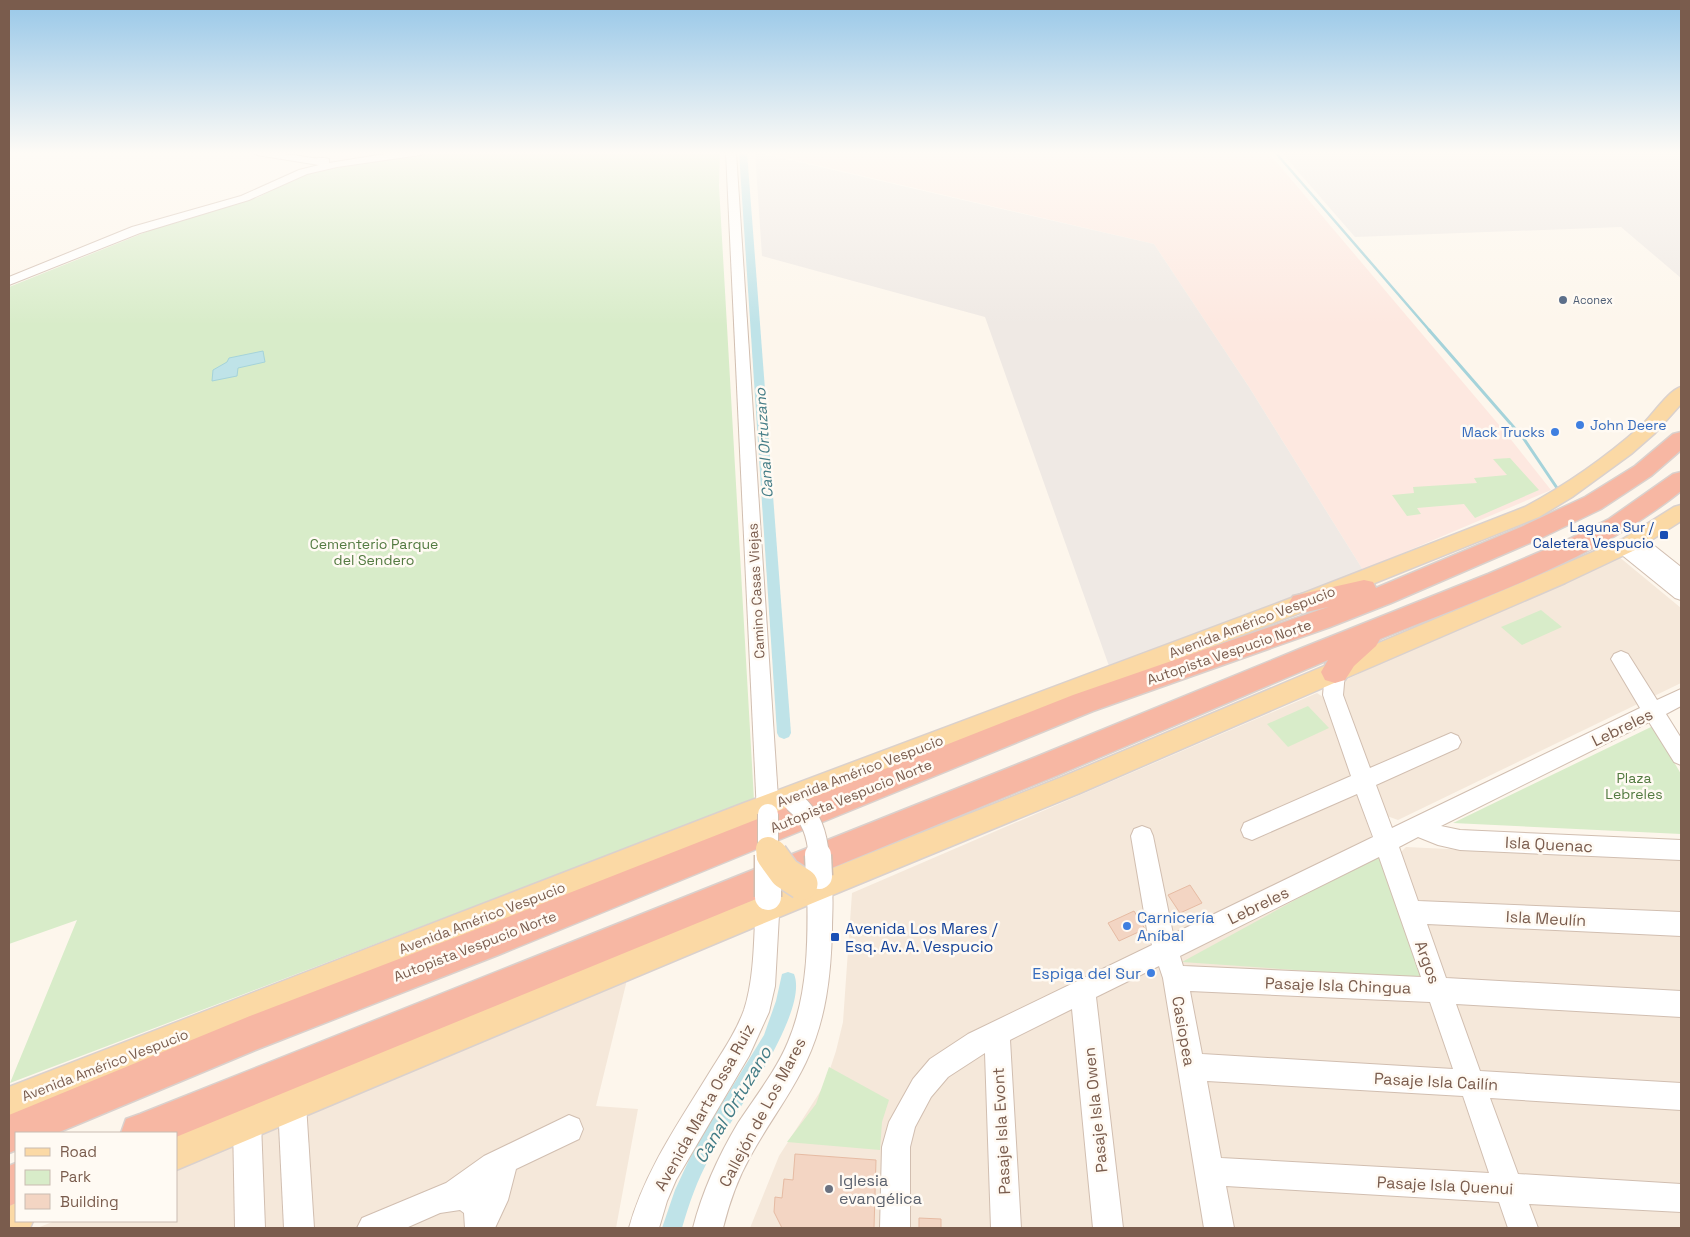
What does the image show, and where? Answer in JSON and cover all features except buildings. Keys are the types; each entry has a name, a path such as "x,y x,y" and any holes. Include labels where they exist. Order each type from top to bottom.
{"highway":[{"name":"Autopista Vespucio Norte","path":"9,1134 250,1034 498,938 1074,707 1154,677 1321,620 1445,570 1530,533 1599,499 1643,471 1681,438"},
{"path":"142,1132 1047,766 1248,681 1497,582 1588,541 1638,512 1681,479"},
{"path":"1302,603 1445,570"},
{"path":"1334,683 1344,658 1354,648 1392,624"}],"main road":[{"name":"Avenida Américo Vespucio","path":"9,1103 777,802 1302,603 1532,512 1559,498 1637,441 1662,416 1681,392"},
{"path":"178,1152 813,883 1071,785 1310,683 1334,683 1629,544 1681,512"},
{"path":"768,849 784,873 813,883"}],"street":[{"path":"9,281 136,230 205,210"},
{"name":"Camino Casas Viejas","path":"734,210 777,802"},
{"path":"1629,544 1681,576"},
{"path":"1629,544 1681,593"},
{"path":"1622,659 1681,756"},
{"name":"Argos","path":"1334,683 1364,781 1523,1228"},
{"name":"Lebreles","path":"895,1228 896,1147 903,1122 922,1088 939,1068 962,1051 1681,697"},
{"path":"1252,830 1451,742"},
{"name":"Avenida Marta Ossa Ruiz","path":"644,1228 653,1198 666,1170 740,1047 756,1012 762,986 768,903 768,849 777,802"},
{"name":"Callejón de Los Mares","path":"708,1228 730,1166 786,1075 807,1026 818,978 820,957 813,883 816,830 807,814 777,802"},
{"name":"Isla Quenac","path":"1418,826 1438,835 1460,840 1681,850"},
{"name":"Casiopea","path":"1142,836 1164,951 1175,978 1219,1228"},
{"name":"Isla Meulín","path":"1410,912 1681,924"},
{"name":"Pasaje Isla Chingua","path":"1175,978 1438,990 1681,1004"},
{"name":"Pasaje Isla Owen","path":"1083,991 1108,1228"},
{"name":"Pasaje Isla Evont","path":"997,1034 1006,1228"},
{"name":"Pasaje Isla Cailín","path":"1190,1067 1681,1096"},
{"path":"292,1105 299,1228"},
{"path":"247,1123 250,1228"},
{"path":"472,1211 475,1176 569,1129"},
{"path":"372,1228 439,1199 472,1211 487,1213 496,1194 504,1160"},
{"name":"Pasaje Isla Quenui","path":"1208,1171 1681,1198"}],"shaded area":[{"path":"759,210 1005,210 1154,244 1249,387 1363,570 1109,666 985,317 762,256"},
{"path":"1008,210 1317,210 1505,432 1551,490 1363,570 1249,387 1154,244"},
{"path":"1331,210 1681,210 1681,278 1621,227 1355,237"},
{"path":"1618,556 1681,608 1681,683 1398,820 1387,816 1339,683 1504,606"},
{"path":"1317,693 1323,697 1508,1228 750,1228 779,1156 825,1084 836,1051 843,1022 852,893"},
{"path":"1406,847 1681,860 1681,1228 1536,1228 1400,853"},
{"path":"626,975 626,984 596,1106 638,1109 616,1228 37,1228 52,1222 178,1222 178,1168"}],"green space":[{"name":"Cementerio Parque del Sendero","path":"217,210 720,210 754,800 10,1083 77,920 9,944 9,287 151,230"},
{"path":"1510,458 1539,490 1475,518 1464,504 1417,508 1421,514 1407,516 1392,495 1414,493 1413,487 1477,483 1474,478 1507,475 1493,459"},
{"path":"1541,610 1562,627 1522,645 1501,627"},
{"path":"1308,706 1329,728 1288,747 1267,724"},
{"name":"Plaza Lebreles","path":"1653,726 1681,774 1681,834 1453,823"},
{"path":"1379,854 1423,979 1182,962"},
{"path":"829,1067 889,1100 882,1122 880,1150 787,1142 816,1104"}],"water":[{"path":"263,351 265,362 238,368 237,376 212,381 213,370 227,362 229,358"}],"waterway":[{"name":"Canal Ortuzano","path":"747,210 784,733"},
{"path":"1325,210 1430,331"},
{"path":"1429,330 1524,439 1557,488"},
{"name":"Canal Ortuzano","path":"672,1228 685,1190 702,1153 750,1077 779,1022 788,980"}],"place":[{"name":"Aconex","path":"1563,300"},
{"name":"John Deere","path":"1580,425"},
{"name":"Mack Trucks","path":"1555,432"},
{"name":"Laguna Sur / Caletera Vespucio","path":"1664,535"},
{"name":"Carnicería Aníbal","path":"1127,926"},
{"name":"Avenida Los Mares / Esq. Av. A. Vespucio","path":"835,937"},
{"name":"Espiga del Sur","path":"1151,973"},
{"name":"Iglesia evangélica","path":"829,1189"}]}
